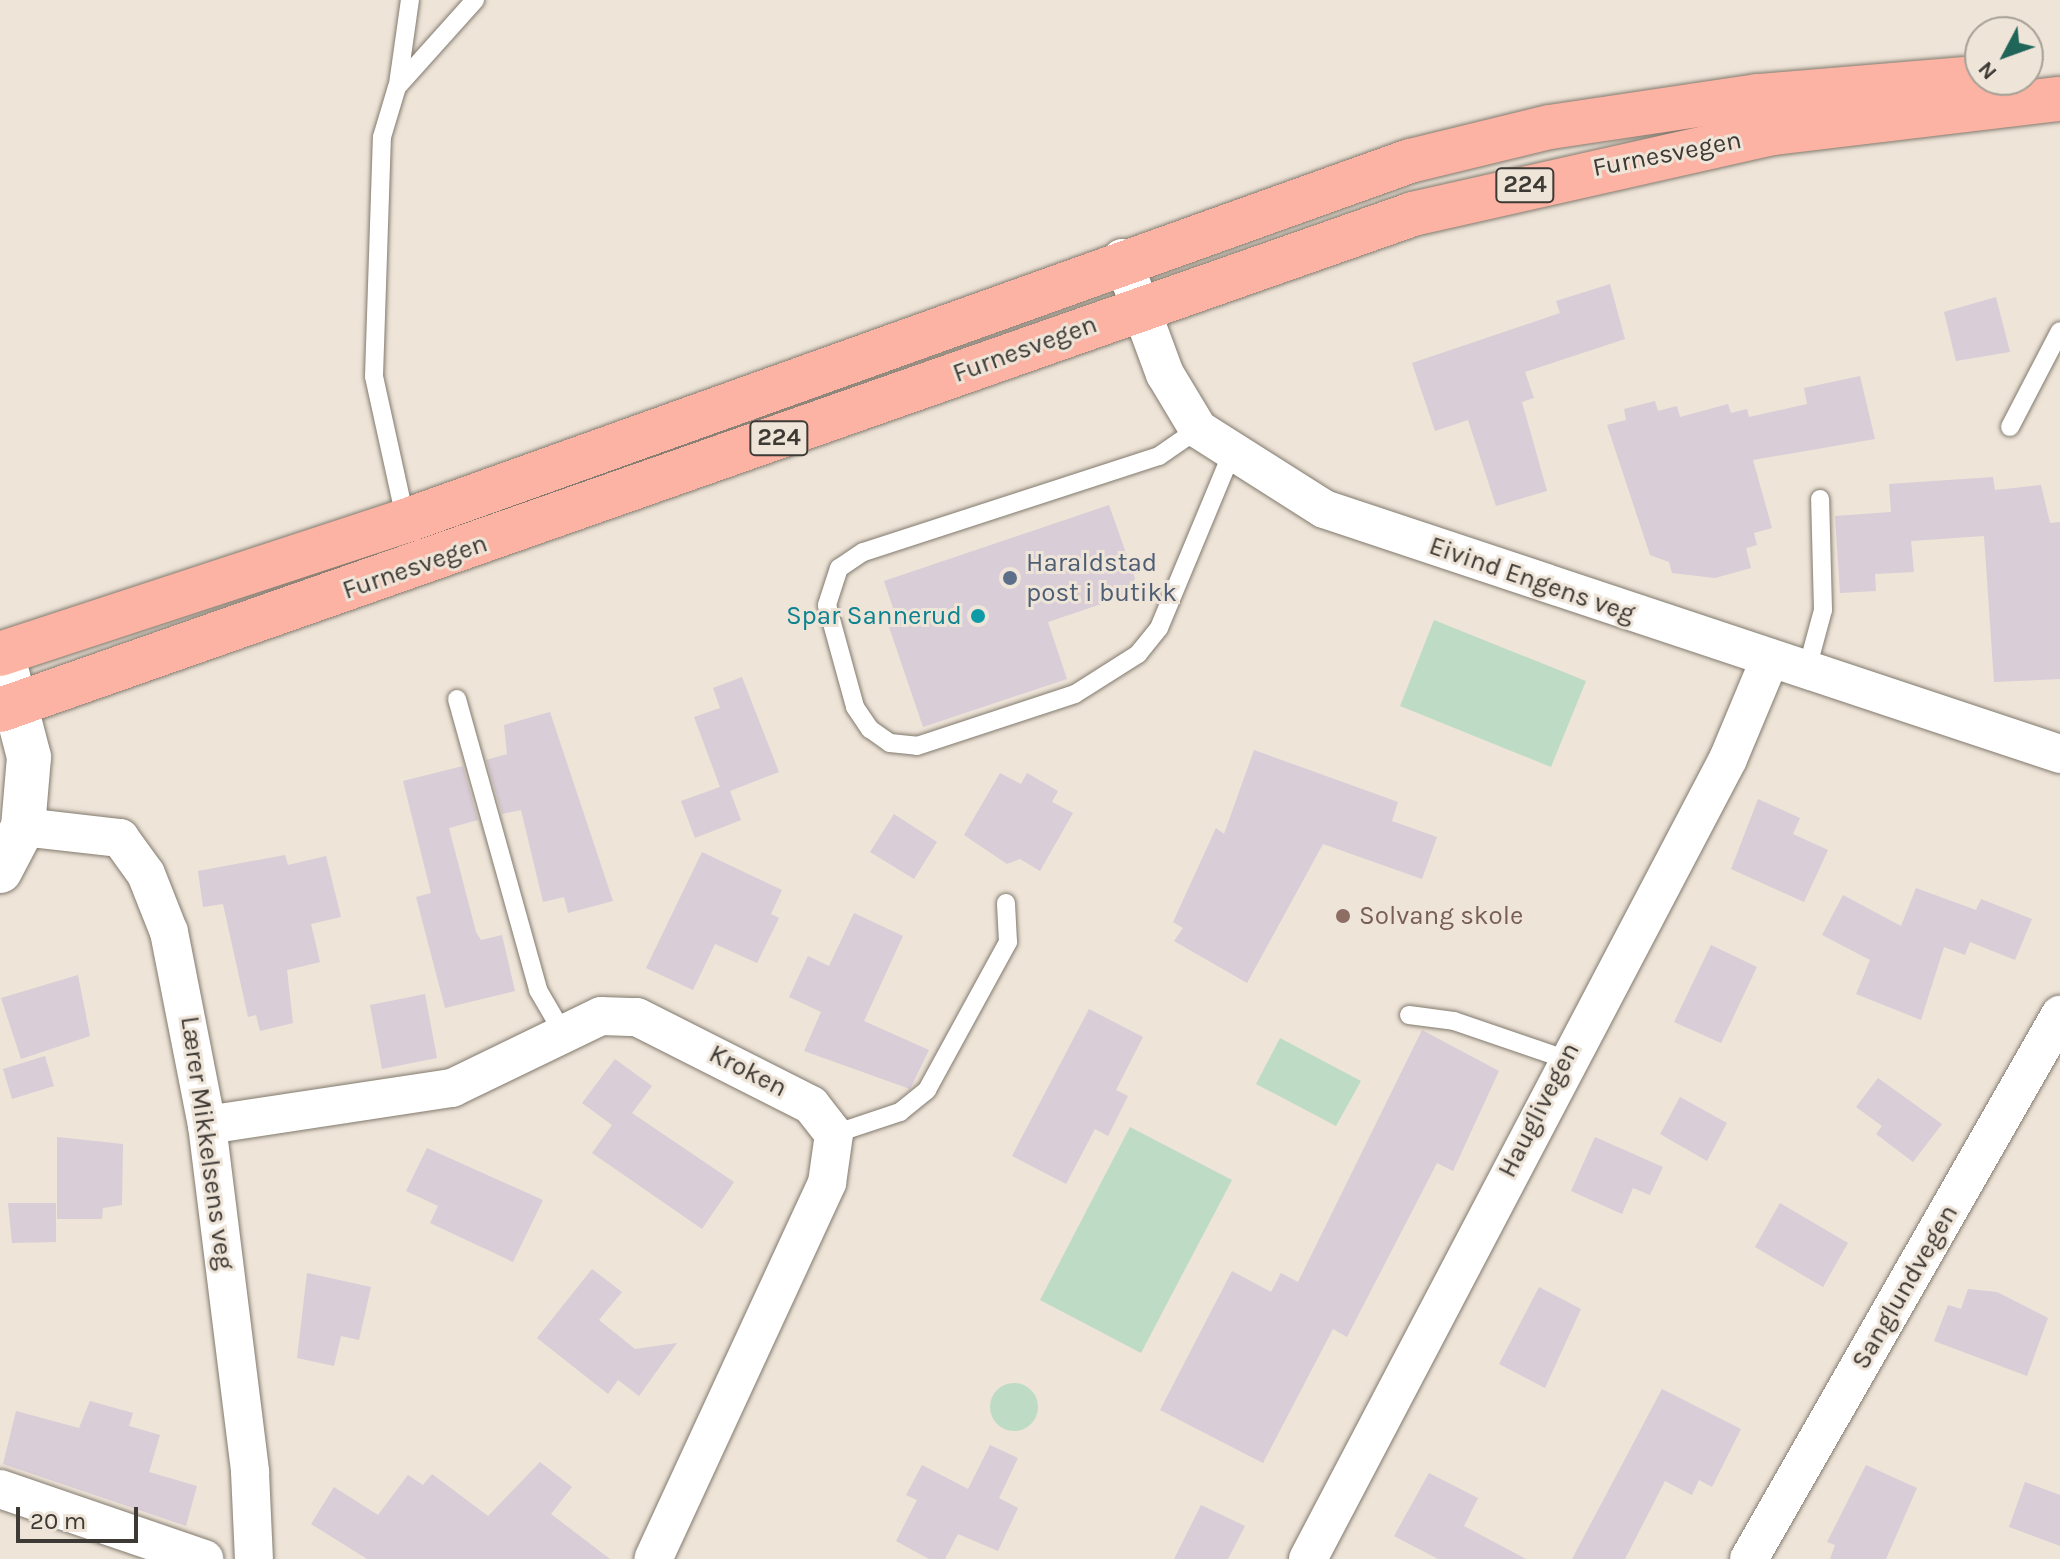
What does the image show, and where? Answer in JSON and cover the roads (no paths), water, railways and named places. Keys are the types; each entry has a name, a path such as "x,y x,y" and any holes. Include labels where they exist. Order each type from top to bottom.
{"main road":[{"name":"Furnesvegen","path":"1,654 405,521 1122,258 1410,161 1550,127 1758,96 1964,79"},
{"name":"Furnesvegen","path":"9,707 417,567 1140,308 1271,258 1564,175 1773,133 2060,99"}],"street":[{"name":"Eivind Engens veg","path":"1122,258 1165,374 1198,429 1231,455 1324,509 1769,661 2060,754"},
{"name":"Furnesvegen","path":"0,871 23,827 29,757 9,707 1,654"},
{"name":"Hauglivegen","path":"1308,1559 1565,1059 1728,759 1769,661"},
{"name":"Lærer Mikkelsens veg","path":"23,827 120,838 146,874 188,1000 207,1125 250,1472 254,1559"},
{"name":"Sanglundvegen","path":"1749,1559 2060,1015"},
{"name":"Kroken","path":"207,1125 452,1088 601,1016 637,1017 774,1083 811,1105 834,1134"},
{"path":"653,1559 827,1183 834,1134"},
{"path":"0,1489 204,1559"}],"lane":[{"path":"410,0 397,87 382,137 372,277 374,376 417,567"},
{"path":"397,87 475,0"},
{"path":"2010,427 2060,331"},
{"path":"1198,429 1159,456 863,552 839,568 827,605 855,707 870,729 890,743 917,746 1075,694 1138,654 1159,628 1231,455"},
{"path":"1806,673 1823,610 1820,499"},
{"path":"457,699 538,990 563,1033"},
{"path":"834,1134 900,1112 927,1090 1008,942 1006,903"},
{"path":"1409,1015 1454,1021 1565,1059"}],"place":[{"name":"Haraldstad post i butikk","path":"1010,578"},
{"name":"Spar Sannerud","path":"978,616"},
{"name":"Solvang skole","path":"1343,916"}]}
